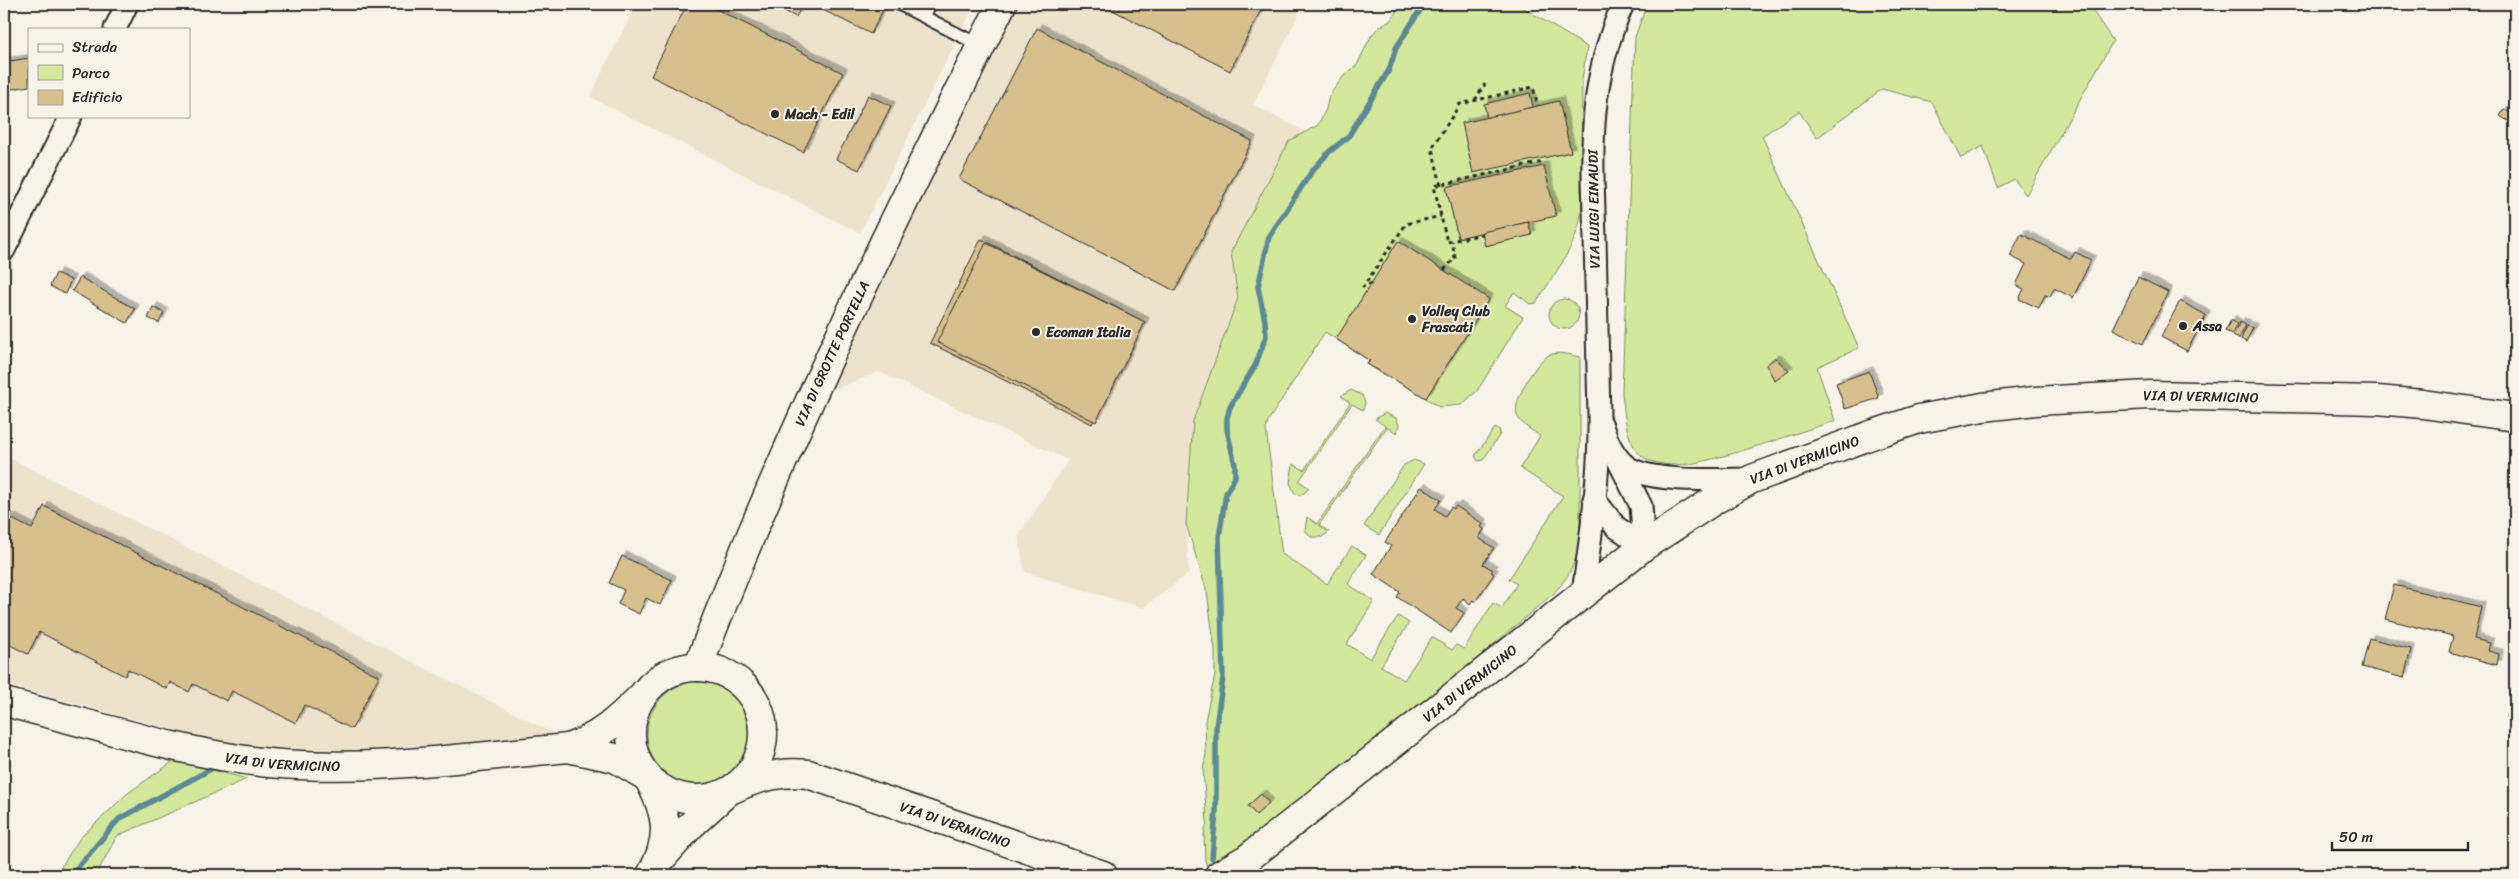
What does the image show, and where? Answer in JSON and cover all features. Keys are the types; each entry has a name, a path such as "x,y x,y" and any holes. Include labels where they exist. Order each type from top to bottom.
{"main road":[{"name":"VIA DI GROTTE PORTELLA","path":"698,667 750,534 809,399 887,234 1002,4"},
{"name":"VIA DI VERMICINO","path":"1219,875 1256,852 1644,546 1716,499 1752,480 1919,420 1976,408 2036,401 2150,395 2336,397 2423,404 2515,417"},
{"path":"698,667 718,670 735,680 750,694 760,712 763,732 761,750 754,767 742,781 690,826 655,869 665,841 666,821 661,804 636,759 631,738 633,716 642,696 663,677 676,670 698,667"},
{"name":"VIA DI VERMICINO","path":"4,702 201,752 270,763 343,765 396,763 568,748 585,743 602,733 642,696"},
{"name":"VIA DI VERMICINO","path":"763,732 785,758 808,774"},
{"name":"VIA DI VERMICINO","path":"568,748 615,758 648,778"},
{"name":"VIA DI VERMICINO","path":"727,792 770,776 795,772 808,774 1103,875"},
{"path":"648,778 669,793 686,798 706,798 727,792"}],"street":[{"path":"115,28 127,4"},
{"name":"VIA LUIGI EINAUDI","path":"1583,593 1594,499 1599,418 1593,184 1595,100 1604,52 1623,4"},
{"path":"4,250 70,118"},
{"name":"VIA LUIGI EINAUDI","path":"1599,418 1641,506 1644,546"},
{"name":"VIA LUIGI EINAUDI","path":"1614,452 1628,467 1658,475 1680,479 1752,480"},
{"path":"1594,499 1619,530 1644,546"}],"lane":[{"path":"899,4 981,46"},
{"path":"924,16 930,4"}],"path":[{"path":"1474,100 1485,84"},
{"path":"1441,185 1432,148 1460,104 1533,87 1538,106"},
{"path":"1483,234 1447,242 1434,186 1543,162"},
{"path":"1372,283 1363,287 1406,224 1441,216"},
{"path":"1444,270 1456,258 1452,241"}],"shaded area":[{"path":"636,4 975,4 860,233 590,97"},
{"path":"1017,4 1304,4 1253,105 1307,132 1289,141 1231,252 1238,298 1193,421 1186,524 1189,573 1143,608 1025,572 1018,537 1068,460 879,372 824,393 858,321"},
{"path":"4,455 559,736 343,753 247,750 4,684"}],"green space":[{"path":"1401,4 1517,4 1587,47 1582,80 1582,206 1580,221 1562,263 1536,303 1530,304 1514,292 1505,306 1523,317 1477,391 1461,405 1439,407 1392,376 1390,379 1367,364 1369,360 1325,332 1268,421 1266,429 1282,554 1327,584 1352,546 1366,555 1348,584 1374,601 1347,644 1370,659 1398,616 1409,623 1381,666 1404,680 1432,637 1452,650 1456,645 1464,649 1493,603 1502,608 1517,584 1509,579 1563,496 1520,468 1540,436 1521,422 1516,409 1526,382 1532,373 1549,355 1557,353 1580,357 1580,542 1571,569 1554,593 1280,826 1215,865 1207,867 1204,835 1207,821 1203,770 1206,754 1205,721 1215,675 1215,650 1207,592 1186,524 1193,421 1238,298 1231,252 1289,141 1318,125 1326,109 1329,96 1343,77 1357,65 1371,36 1378,28 1390,21"},
{"path":"1647,4 2088,4 2113,41 2026,195 2014,179 1998,188 1983,146 1961,158 1932,102 1882,89 1817,138 1799,111 1762,136 1859,348 1817,367 1835,421 1713,459 1689,464 1670,465 1646,459 1634,446 1627,429 1622,393 1635,37"},
{"path":"1564,299 1570,300 1578,308 1578,320 1570,328 1564,329 1558,328 1550,320 1549,314 1550,308 1558,300"},
{"path":"1351,390 1362,395 1365,403 1363,410 1352,404 1299,481 1309,488 1302,495 1295,494 1290,483 1293,464 1304,470 1350,403 1341,396"},
{"path":"1385,413 1396,418 1399,425 1397,433 1387,427 1319,525 1329,532 1322,537 1311,537 1305,530 1307,517 1317,524 1385,426 1375,419"},
{"path":"1495,428 1499,429 1500,434 1483,460 1478,461 1475,456"},
{"path":"1414,460 1424,464 1379,535 1364,526 1404,465"},
{"path":"700,681 720,685 738,696 749,714 753,734 749,754 738,772 720,783 700,787 680,783 662,772 651,754 647,734 651,714 662,696 680,685"},
{"path":"175,760 247,779 117,836 96,875 56,875 80,838 128,793"}],"building":[{"name":"Mach - Edil","path":"687,4 706,4 843,73 803,152 651,76"},
{"path":"771,4 803,4 796,17"},
{"path":"811,4 886,4 871,34"},
{"path":"1101,4 1264,4 1230,71"},
{"path":"1037,28 1252,141 1175,291 959,179"},
{"path":"28,58 28,86 7,90 4,62"},
{"path":"1530,93 1533,107 1487,118 1484,104"},
{"path":"868,95 891,106 859,170 836,159"},
{"path":"1559,101 1571,152 1473,173 1462,123"},
{"path":"2504,109 2512,114 2508,121 2500,116"},
{"path":"1544,166 1556,216 1458,238 1446,187"},
{"path":"1528,222 1532,235 1485,246 1482,232"},
{"path":"2021,234 2071,259 2075,252 2091,260 2073,298 2054,288 2050,297 2045,295 2039,308 2019,299 2024,289 2016,285 2026,264 2010,256"},
{"name":"Ecoman Italia","path":"981,239 1141,320 1092,424 930,343"},
{"name":"Volley Club Frascati","path":"1398,241 1489,299 1426,398 1367,364 1370,361 1336,339"},
{"name":"Ecoman Italia","path":"986,243 1145,322 1096,422 937,342"},
{"path":"56,273 71,280 65,294 50,286"},
{"path":"80,277 135,309 127,323 72,291"},
{"path":"2138,277 2168,292 2143,344 2113,329"},
{"name":"Assa","path":"2180,301 2206,315 2187,351 2161,337"},
{"path":"153,307 164,313 159,323 148,318"},
{"path":"2231,320 2237,324 2232,334 2225,331"},
{"path":"2240,322 2246,325 2239,339 2233,336"},
{"path":"2247,326 2253,328 2246,342 2241,339"},
{"path":"1775,358 1789,371 1775,381 1766,365"},
{"path":"1869,371 1879,398 1845,409 1836,383"},
{"path":"1421,487 1441,500 1435,509 1445,516 1451,507 1454,509 1456,506 1483,524 1481,527 1484,529 1479,538 1494,548 1483,564 1493,570 1491,572 1494,574 1475,602 1473,600 1470,604 1463,598 1456,608 1464,613 1451,633 1397,597 1400,592 1373,574 1391,546 1385,542"},
{"path":"44,506 379,676 352,729 304,705 296,723 232,691 227,701 193,684 189,692 170,682 167,689 128,669 125,676 39,632 28,654 4,642 4,515 32,529"},
{"path":"622,556 672,580 660,605 646,598 639,614 618,604 624,590 609,583"},
{"path":"2394,585 2481,607 2474,639 2490,643 2488,651 2499,654 2497,665 2449,652 2453,636 2385,619"},
{"path":"2369,638 2411,649 2404,678 2362,667"},
{"path":"2515,692 2515,721 2506,717"},
{"path":"1261,794 1269,803 1256,815 1248,806"}],"waterway":[{"path":"1212,858 1216,811 1216,727 1223,678 1219,537 1226,493 1235,477 1235,465 1227,430 1227,418 1230,407 1256,364 1266,336 1258,287 1269,237 1312,171 1329,152 1348,137 1389,70 1396,48 1424,4"},
{"path":"71,875 119,819 211,769"}],"place":[{"name":"Mach - Edil","path":"775,114"},
{"name":"Volley Club Frascati","path":"1412,319"},
{"name":"Assa","path":"2183,326"},
{"name":"Ecoman Italia","path":"1036,332"}]}
